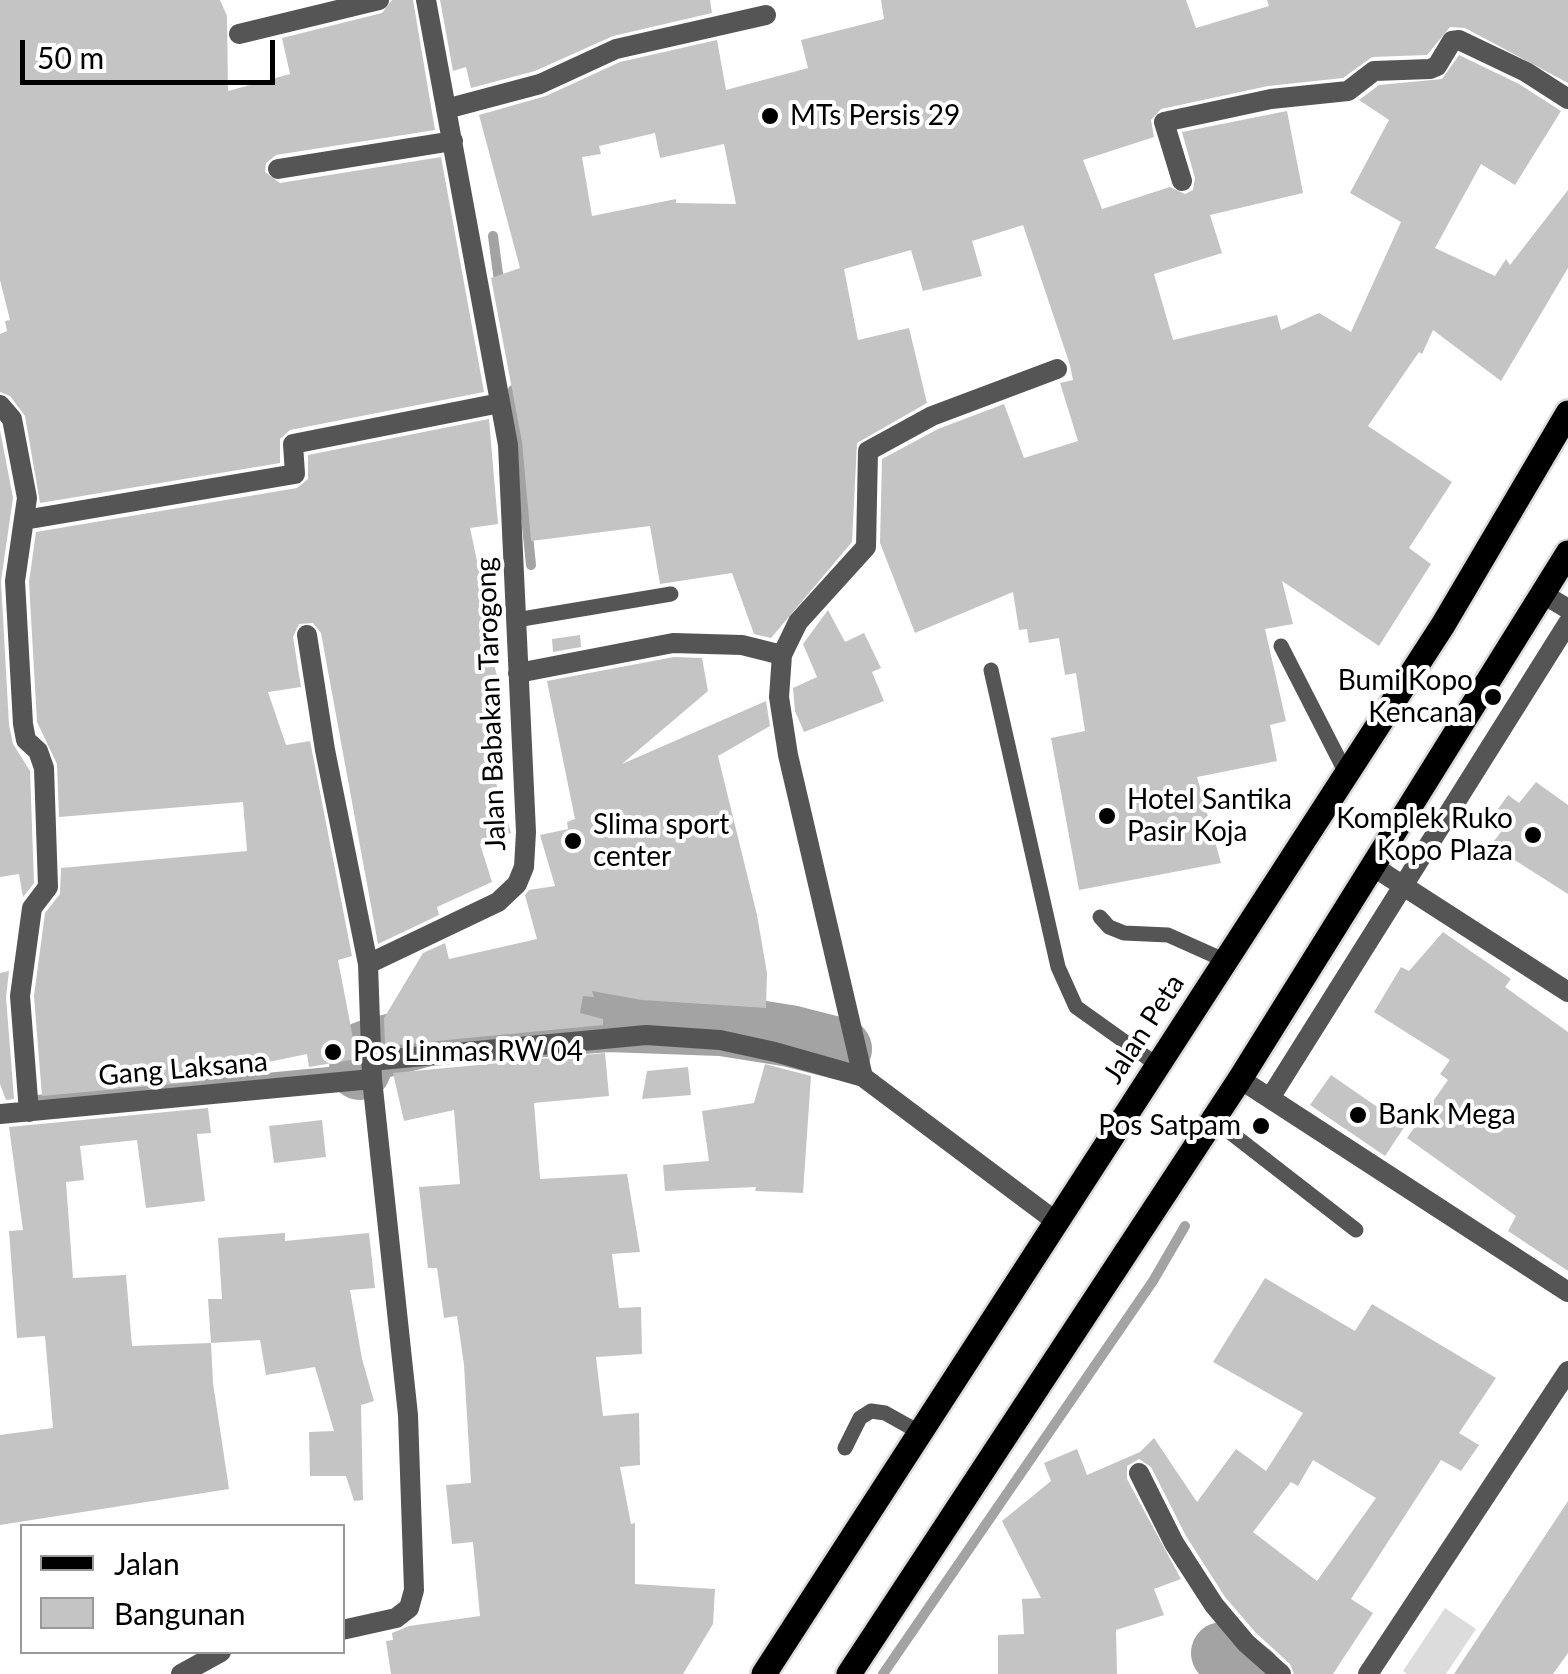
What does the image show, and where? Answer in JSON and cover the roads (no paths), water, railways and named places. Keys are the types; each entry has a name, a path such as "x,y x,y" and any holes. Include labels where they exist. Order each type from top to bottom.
{"main road":[{"name":"Jalan Peta","path":"764,1674 1054,1220 1443,625 1568,413"},
{"path":"849,1674 1240,1079 1567,556"}],"street":[{"path":"240,34 379,0"},
{"name":"Jalan Babakan Tarogong","path":"368,964 475,916 517,884 524,866 526,832 508,445 426,0"},
{"path":"446,108 540,84 616,49 766,15"},
{"path":"1182,181 1164,122 1270,99 1348,91 1374,71 1430,69 1438,66 1452,41 1459,40 1526,72 1568,99"},
{"path":"278,169 452,141"},
{"path":"1054,1220 864,1078 788,755 779,697 782,655 798,622 866,547 868,450 932,416 1057,369"},
{"path":"24,520 295,474 293,444 500,403"},
{"path":"0,404 12,419 27,498 16,581 23,724 26,740 38,751 44,768 48,887 32,908 20,996 29,1112"},
{"path":"1543,594 1568,609"},
{"path":"1270,1098 1568,623"},
{"path":"307,635 324,750 368,964 371,1065 408,1414 414,1590 409,1608 396,1618 345,1629"},
{"path":"518,673 673,642 742,645 782,655"},
{"path":"1374,867 1568,992"},
{"name":"Gang Laksana","path":"0,1114 371,1065 646,1035 720,1040 864,1078"},
{"path":"1240,1079 1568,1292"},
{"path":"1368,1674 1568,1371"},
{"path":"1139,1473 1174,1543 1214,1605 1246,1643 1281,1674"},
{"path":"180,1674 217,1654"}],"lane":[{"path":"516,620 670,594"},
{"path":"1281,646 1346,774"},
{"path":"991,670 1058,968 1076,1007 1156,1064"},
{"path":"1100,917 1109,927 1124,933 1168,935 1224,960"},
{"path":"1213,1120 1356,1230"},
{"path":"845,1448 866,1412 885,1413 919,1432"}],"waterway":[{"path":"493,236 500,289"},
{"path":"513,390 531,565"},
{"path":"360,1069 367,1051 428,1035 608,1021 721,1025 841,1049"},
{"path":"37,1100 360,1069"},
{"path":"883,1674 1153,1281 1185,1226"},
{"path":"1222,1653 1251,1674"}],"place":[{"name":"MTs Persis 29","path":"770,116"},
{"name":"Bumi Kopo Kencana","path":"1493,697"},
{"name":"Hotel Santika Pasir Koja","path":"1107,816"},
{"name":"Komplek Ruko Kopo Plaza","path":"1533,835"},
{"name":"Slima sport center","path":"573,841"},
{"name":"Pos Linmas RW 04","path":"333,1052"},
{"name":"Bank Mega","path":"1358,1115"},
{"name":"Pos Satpam","path":"1261,1126"}]}
